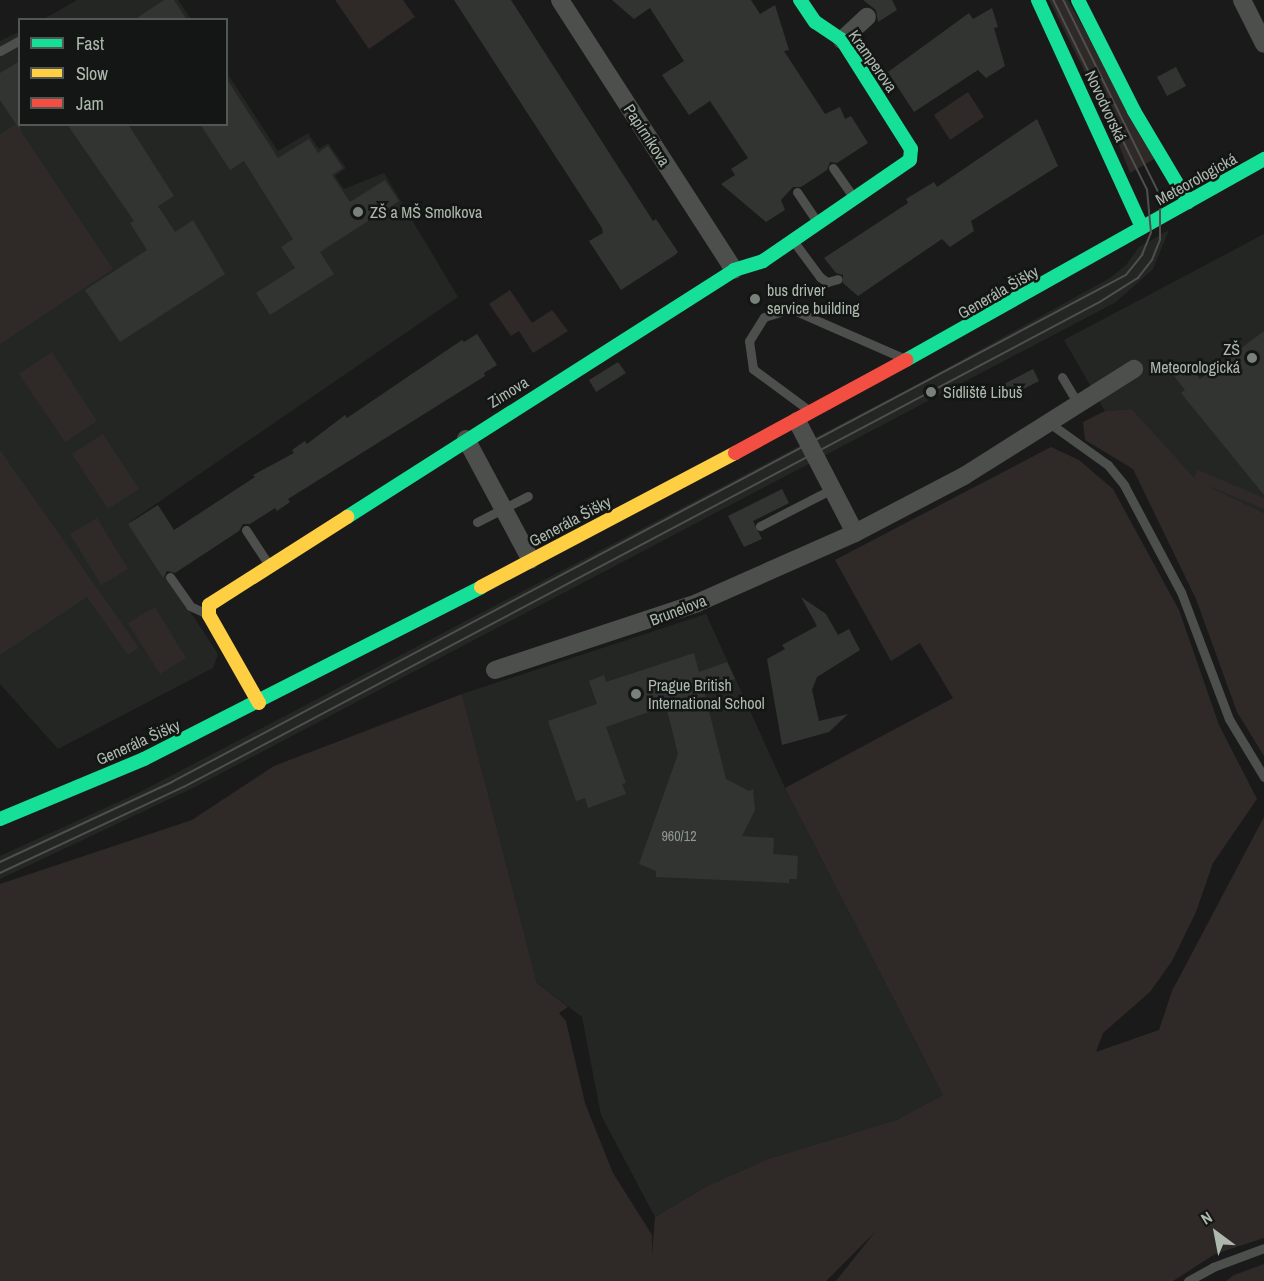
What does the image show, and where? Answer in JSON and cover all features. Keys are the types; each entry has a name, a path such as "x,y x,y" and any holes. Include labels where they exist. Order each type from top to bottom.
{"main road":[{"name":"Kramperova","path":"800,0 815,22 842,40 911,149"},
{"name":"Novodvorská","path":"1038,0 1143,227"},
{"name":"Novodvorská","path":"1078,0 1134,111 1188,202"},
{"name":"Zimova","path":"210,615 209,605 466,439 734,270 763,261 910,160 911,149"},
{"name":"Meteorologická","path":"1143,227 1264,159"},
{"name":"Generála Šišky","path":"0,819 144,759 259,703 805,417 1143,227"},
{"path":"210,615 259,703"}],"street":[{"name":"Papírníkova","path":"560,0 734,270"},
{"path":"1242,0 1264,44"},
{"path":"842,40 867,16"},
{"name":"Brunelova","path":"495,670 697,603 855,533 955,482 1134,369"},
{"path":"805,417 832,489 855,533"},
{"path":"466,439 531,560"}],"lane":[{"path":"0,51 18,41"},
{"path":"833,168 854,198"},
{"path":"796,192 818,224"},
{"path":"793,240 820,277 827,282 838,279"},
{"path":"805,417 753,369 749,341 764,316 791,309 908,360"},
{"path":"1062,377 1078,404"},
{"path":"1048,422 1108,465 1124,485 1181,592 1228,719 1264,777"},
{"path":"760,526 832,489"},
{"path":"477,522 528,496"},
{"path":"246,530 270,566"},
{"path":"170,578 190,606 210,615"},
{"path":"1188,1281 1213,1266 1264,1248"}],"shaded area":[{"path":"77,0 178,0 190,18 46,18"},
{"path":"335,0 403,0 415,17 369,49"},
{"path":"1049,0 1068,0 1156,158 1130,173 1109,120"},
{"path":"18,32 18,126 228,126 228,75 278,151 308,133 319,149 328,143 346,168 335,176 344,189 384,173 458,297 131,521 218,654 213,668 58,749 0,684 0,41"},
{"path":"968,92 984,117 950,140 934,115"},
{"path":"16,124 113,269 0,344 0,134"},
{"path":"1169,230 1153,269 1116,302 195,787 0,879 0,856 140,792 927,379 1110,278 1126,265 1139,247"},
{"path":"1264,234 1264,513 1195,480 1132,409 1105,411 1064,340"},
{"path":"510,290 532,323 552,310 568,331 533,353 519,331 511,336 489,304"},
{"path":"52,352 97,421 65,442 19,374"},
{"path":"1132,409 1194,478 1198,470 1264,498 1264,509 1206,485 1264,513 1264,756 1237,712 1196,599 1133,469 1085,440 1083,422 1105,411"},
{"path":"103,434 139,489 108,509 72,454"},
{"path":"1051,447 1079,460 1113,489 1179,610 1219,725 1257,799 1213,863 1196,912 1172,961 1150,992 1103,1033 1096,1052 1159,1030 1172,991 1264,817 1264,1238 1215,1254 1173,1281 836,1281 875,1232 826,1281 0,1281 0,884 192,820 274,766 462,694 537,983 568,1007 559,1013 566,1021 585,1103 613,1173 652,1235 652,1255 655,1217 707,1186 768,1159 896,1120 943,1095 785,788 953,698 920,643 891,661 835,560"},
{"path":"0,450 139,648 128,655 87,597 0,655"},
{"path":"97,518 128,569 101,585 70,534"},
{"path":"155,607 186,658 160,674 128,623"},
{"path":"706,614 785,788 943,1095 896,1120 768,1159 707,1186 655,1217 601,1115 582,1017 537,983 462,694"},
{"path":"1264,1264 1264,1281 1226,1281 1234,1275"}],"building":[{"path":"164,0 174,0 186,18 137,18"},
{"path":"454,0 511,0 653,221 656,219 678,252 675,255 621,290 589,241 603,233 602,228"},
{"path":"612,0 751,0 760,14 775,5 789,50 784,51 825,114 840,107 845,119 851,116 868,143 837,163 830,162 827,170 801,187 793,187 781,200 785,210 766,222 721,184 735,175 731,169 748,158 710,101 689,115 662,75 684,61 650,8 634,19"},
{"path":"863,0 892,0 897,10 878,22 876,10"},
{"path":"992,8 998,27 994,28 1005,66 986,78 978,70 914,112 888,72 969,13 973,19"},
{"path":"18,62 18,126 20,130 0,100 0,73"},
{"path":"1176,67 1186,86 1167,96 1157,77"},
{"path":"228,81 278,158 309,139 318,153 328,146 343,168 332,175 350,202 385,180 399,201 320,252 334,274 270,315 256,293 295,268 281,247 293,239 244,161 230,170 201,126 228,126"},
{"path":"1037,119 1058,166 971,221 974,231 950,247 942,239 858,296 843,283 843,275 836,273 824,258 908,203 906,199 934,182 937,187"},
{"path":"68,126 129,126 174,196 158,206 175,232 193,220 225,274 120,342 85,290 147,250 130,223 134,221"},
{"path":"1264,331 1264,495 1181,393 1185,390 1174,376 1189,364 1200,379"},
{"path":"477,334 497,365 484,373 485,376 288,499 290,502 277,511 275,508 250,524 243,524 239,531 175,573 167,571 163,578 128,524 158,505 174,530 255,477 253,475 294,453 292,450 305,441 307,444 345,415 347,418 462,340 464,342"},
{"path":"618,362 626,373 596,392 589,380"},
{"path":"1033,369 1039,381 1008,397 1002,385"},
{"path":"782,489 789,503 753,521 762,539 744,547 728,516"},
{"path":"801,597 826,614 838,635 849,629 860,650 817,677 812,690 819,721 848,714 829,732 782,745 767,659 785,649 782,645 817,626"},
{"path":"694,653 699,672 727,662 735,679 703,687 726,779 749,791 753,789 755,810 742,836 774,838 773,854 798,856 797,879 789,879 789,883 656,877 656,871 639,864 678,754 666,706 606,727 626,783 622,784 626,794 588,808 585,798 576,801 548,721 597,704 589,681 604,675 606,682"}],"tram line":[{"path":"0,862 172,782 1126,275 1142,255 1151,233 1147,190 1053,0"},
{"path":"0,873 184,787 1100,302 1138,278 1152,260 1160,240 1160,196 1063,0"}],"traffic: fast":[{"path":"347,517 734,270 763,261 910,160 911,149 842,40 815,22 800,0"},
{"path":"1038,0 1142,227"},
{"path":"1078,0 1134,111 1188,202"},
{"path":"906,360 1264,159"},
{"path":"0,819 144,759 481,587"}],"traffic: slow":[{"path":"481,587 735,453"},
{"path":"259,703 209,615 209,605 347,517"}],"traffic: jam":[{"path":"735,453 906,360"}],"place":[{"name":"ZŠ a MŠ Smolkova","path":"358,212"},
{"name":"bus driver service building","path":"755,299"},
{"name":"ZŠ Meteorologická","path":"1252,358"},
{"name":"Sídliště Libuš","path":"931,392"},
{"name":"Prague British International School","path":"636,694"}]}
